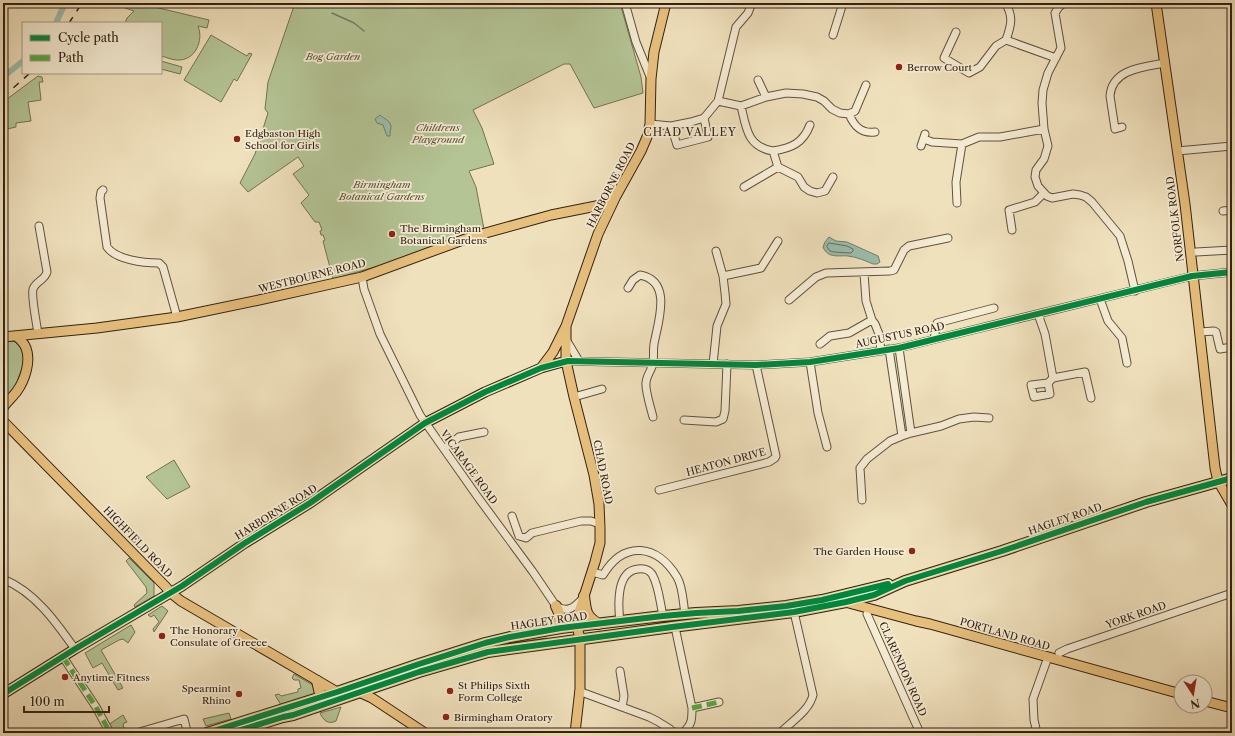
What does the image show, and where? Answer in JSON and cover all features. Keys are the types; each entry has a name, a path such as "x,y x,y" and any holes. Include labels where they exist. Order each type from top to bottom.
{"highway":[{"name":"HAGLEY ROAD","path":"231,733 293,715 358,690 419,664 486,648 526,633 663,616 756,610 822,600 873,587 905,581 1002,551 1146,502 1232,478"},
{"name":"HAGLEY ROAD","path":"486,648 580,640 794,612 874,595 905,581"},
{"path":"584,596 586,611 591,619 599,624"},
{"path":"543,631 557,625 560,620 560,613 556,606"},
{"path":"663,616 664,621 674,627"},
{"path":"526,633 538,638 562,636 580,640"},
{"path":"318,681 320,694 319,698"},
{"name":"HAGLEY ROAD","path":"207,733 337,692 358,690"}],"main road":[{"name":"HARBORNE ROAD","path":"541,368 553,352 566,326 607,207 616,196 641,151 647,137 650,124 651,79 654,52 666,3"},
{"name":"NORFOLK ROAD","path":"1156,3 1184,204 1215,468 1218,481 1232,505"},
{"name":"WESTBOURNE ROAD","path":"3,337 154,321 259,300 362,277 471,237 551,215 607,207"},
{"name":"HARBORNE ROAD","path":"3,694 75,649 171,593 245,543 310,503 425,423 485,392 541,368 571,363 565,338 566,326"},
{"path":"4,406 18,390 26,368 26,346 16,336"},
{"name":"CHAD ROAD","path":"571,363 574,397 594,474 599,504 600,524 600,543 578,615 577,626"},
{"name":"HIGHFIELD ROAD","path":"3,421 171,593 181,601 337,692"},
{"name":"PORTLAND ROAD","path":"822,600 846,602 1173,692"},
{"path":"575,733 579,692 580,640 577,626"},
{"path":"358,690 426,733"},
{"path":"1213,703 1232,708"}],"street":[{"path":"625,3 636,42 651,79"},
{"path":"650,124 671,126 704,118 718,101 736,28 748,13 752,3"},
{"path":"833,35 843,3"},
{"path":"956,32 944,58 969,73 980,67 996,46 1006,40 1012,26 1009,11 1005,3"},
{"path":"1064,3 1055,13 1061,48 1048,73 1043,90 1042,103 1044,129 1048,146 1044,159 1036,170 1035,177 1038,186 1047,196 1052,198 1073,194 1086,197 1092,202 1120,236 1135,291"},
{"path":"1006,40 1056,58"},
{"path":"1122,128 1115,129 1110,96 1110,91 1118,78 1124,73 1141,67 1165,63"},
{"path":"758,80 766,97"},
{"path":"718,101 741,106 766,97 786,93 803,94 817,97 824,101 832,109 840,113 848,114 854,111 866,85"},
{"path":"741,106 745,126 750,138 756,145 765,150 782,150 799,142 806,135 810,124"},
{"path":"848,114 859,128 867,133 875,132"},
{"path":"671,126 677,145 708,137 704,118"},
{"path":"923,140 962,144 978,137 1000,137 1044,129"},
{"path":"957,203 956,182 962,144"},
{"path":"1177,151 1232,146"},
{"path":"773,151 778,168 798,177 804,187 810,191 817,193 824,191 833,177"},
{"path":"744,187 778,168"},
{"path":"103,190 100,198 104,209 108,247 110,251 115,255 144,263 159,263 163,267 177,317"},
{"path":"1012,230 1009,210 1035,202 1044,193"},
{"path":"1223,211 1232,210"},
{"path":"38,334 33,290 39,281 44,278 47,272 39,226"},
{"path":"789,300 816,277 826,273 864,273 894,270 904,250 909,246 948,238"},
{"path":"723,276 761,268 778,241"},
{"path":"1196,252 1232,250"},
{"path":"713,364 718,326 726,304 726,292 723,276 716,251"},
{"name":"AUGUSTUS ROAD","path":"571,363 756,365 810,362 899,348 934,338 1135,291 1192,276 1232,272"},
{"path":"864,273 866,301 872,320 885,350 902,436"},
{"path":"628,288 633,280 640,275 648,277 659,289 662,306 654,346 653,363 646,383 653,417"},
{"name":"VICARAGE ROAD","path":"362,277 364,289 380,334 404,386 425,423 556,606"},
{"path":"1100,299 1108,321 1122,338 1127,363"},
{"path":"934,338 937,323 994,308"},
{"path":"1038,314 1045,334 1050,380 1085,372 1091,398"},
{"path":"820,344 830,336 849,333 872,320"},
{"path":"1200,332 1216,332 1220,349 1232,347"},
{"path":"565,338 571,350 571,363"},
{"path":"899,348 911,433"},
{"path":"810,362 818,414 826,447"},
{"path":"684,420 716,422 723,418 725,411 727,364"},
{"name":"HEATON DRIVE","path":"659,490 769,462 775,458 776,456 756,365"},
{"path":"574,397 602,389"},
{"path":"862,500 860,468 867,459 890,441 911,433 941,426 959,419 974,417 989,418"},
{"path":"444,448 459,437 484,432"},
{"path":"512,516 519,536 526,538"},
{"path":"513,545 524,540 532,533 581,522 591,521 600,524"},
{"path":"592,572 603,574 621,555 633,550 642,550 652,553 661,558 678,578 685,614"},
{"path":"620,622 620,589 624,579 630,572 637,569 645,569 651,573 656,584 663,616"},
{"path":"3,579 25,592 44,609 59,626 75,649"},
{"name":"YORK ROAD","path":"1059,653 1232,593"},
{"path":"556,606 561,609 571,608 584,596"},
{"path":"780,733 807,707 813,695 794,612"},
{"name":"CLARENDON ROAD","path":"867,614 920,733"},
{"path":"674,627 692,708 690,726 683,733"},
{"path":"63,657 96,707 110,733"},
{"path":"1037,733 1034,720 1033,699 1048,657"},
{"path":"620,671 624,696 622,707"},
{"path":"579,692 658,721 674,731"},
{"path":"692,708 719,702"},
{"path":"136,733 184,719 187,732"}],"green space":[{"path":"126,3 138,3 209,20 207,28 198,26 200,32 199,44 193,54 183,59 173,60 162,56 162,22 125,22 127,18 134,11 125,8"},
{"path":"295,3 620,3 641,77 643,93 594,108 570,64 564,64 473,110 482,128 494,164 469,171 476,187 484,229 382,265 333,279 323,241 325,240 323,235 321,235 320,231 322,230 319,222 315,222 301,203 309,195 293,174 304,166 298,157 248,192 240,183 255,154 268,113 265,109 268,82"},
{"path":"211,35 247,56 249,53 252,54 237,81 234,79 221,102 184,80"},
{"path":"162,61 182,67 180,74 162,69"},
{"path":"38,76 42,77 43,82 39,82 41,100 28,102 31,121 16,123 16,127 4,129 3,102"},
{"path":"3,341 16,341 23,349 24,358 15,388 3,403"},
{"path":"174,460 190,487 167,499 146,477"},
{"path":"129,558 154,583 154,596 135,607 134,605 147,593 146,587 126,561"},
{"path":"162,606 168,611 154,632 153,629 159,622 154,615 151,617 148,615"},
{"path":"131,625 135,632 128,643 123,639 119,640 101,650 123,688 118,690 102,663 93,668 85,653"},
{"path":"547,638 547,640 491,649 492,645"},
{"path":"294,674 316,687 317,694 281,705 275,695 279,694 281,696 298,692 298,689 301,688 299,680 294,680 292,678"},
{"path":"341,707 336,721 333,722 326,721 320,713"},
{"path":"229,713 231,719 206,726 203,719"},
{"path":"123,715 127,722 123,725 127,730 119,733 111,733 108,725"},
{"path":"582,729 603,731 603,733 581,733"}],"water":[{"path":"380,115 387,120 391,126 390,136 387,136 383,125 377,123 375,119"},
{"path":"829,237 836,241 847,242 878,256 880,262 873,264 861,259 831,255 825,251 823,247"}],"waterway":[{"path":"56,22 65,3"},
{"path":"332,13 354,23 364,31"},
{"path":"3,77 22,62"}],"tram line":[{"path":"158,733 166,731"}],"railway":[{"path":"70,22 82,3"},
{"path":"3,97 29,74"}],"marked path":[{"path":"63,657 96,707 110,733"},
{"path":"692,708 719,702"}],"cycle path":[{"path":"3,694 75,649 182,586 245,543 310,503 425,423 485,392 541,368 568,361 756,365 810,362 899,348 1192,276 1232,272"},
{"path":"231,733 293,715 419,672 488,652 794,612 874,595 905,581 1002,551 1146,502 1232,478"},
{"path":"207,733 485,643 510,637 561,628 663,616 786,606 822,600 888,584"}],"place":[{"name":"Berrow Court","path":"899,67"},
{"name":"Edgbaston High School for Girls","path":"237,139"},
{"name":"The Birmingham Botanical Gardens","path":"392,234"},
{"name":"The Garden House","path":"912,551"},
{"name":"The Honorary Consulate of Greece","path":"162,636"},
{"name":"Anytime Fitness","path":"65,677"},
{"name":"St Philips Sixth Form College","path":"450,691"},
{"name":"Spearmint Rhino","path":"239,694"},
{"name":"Birmingham Oratory","path":"446,717"}],"district":[{"name":"CHAD VALLEY","path":"690,132"}],"park label":[{"name":"Bog Garden","path":"333,56"},
{"name":"Childrens Playground","path":"438,132"},
{"name":"Birmingham Botanical Gardens","path":"382,190"}]}
